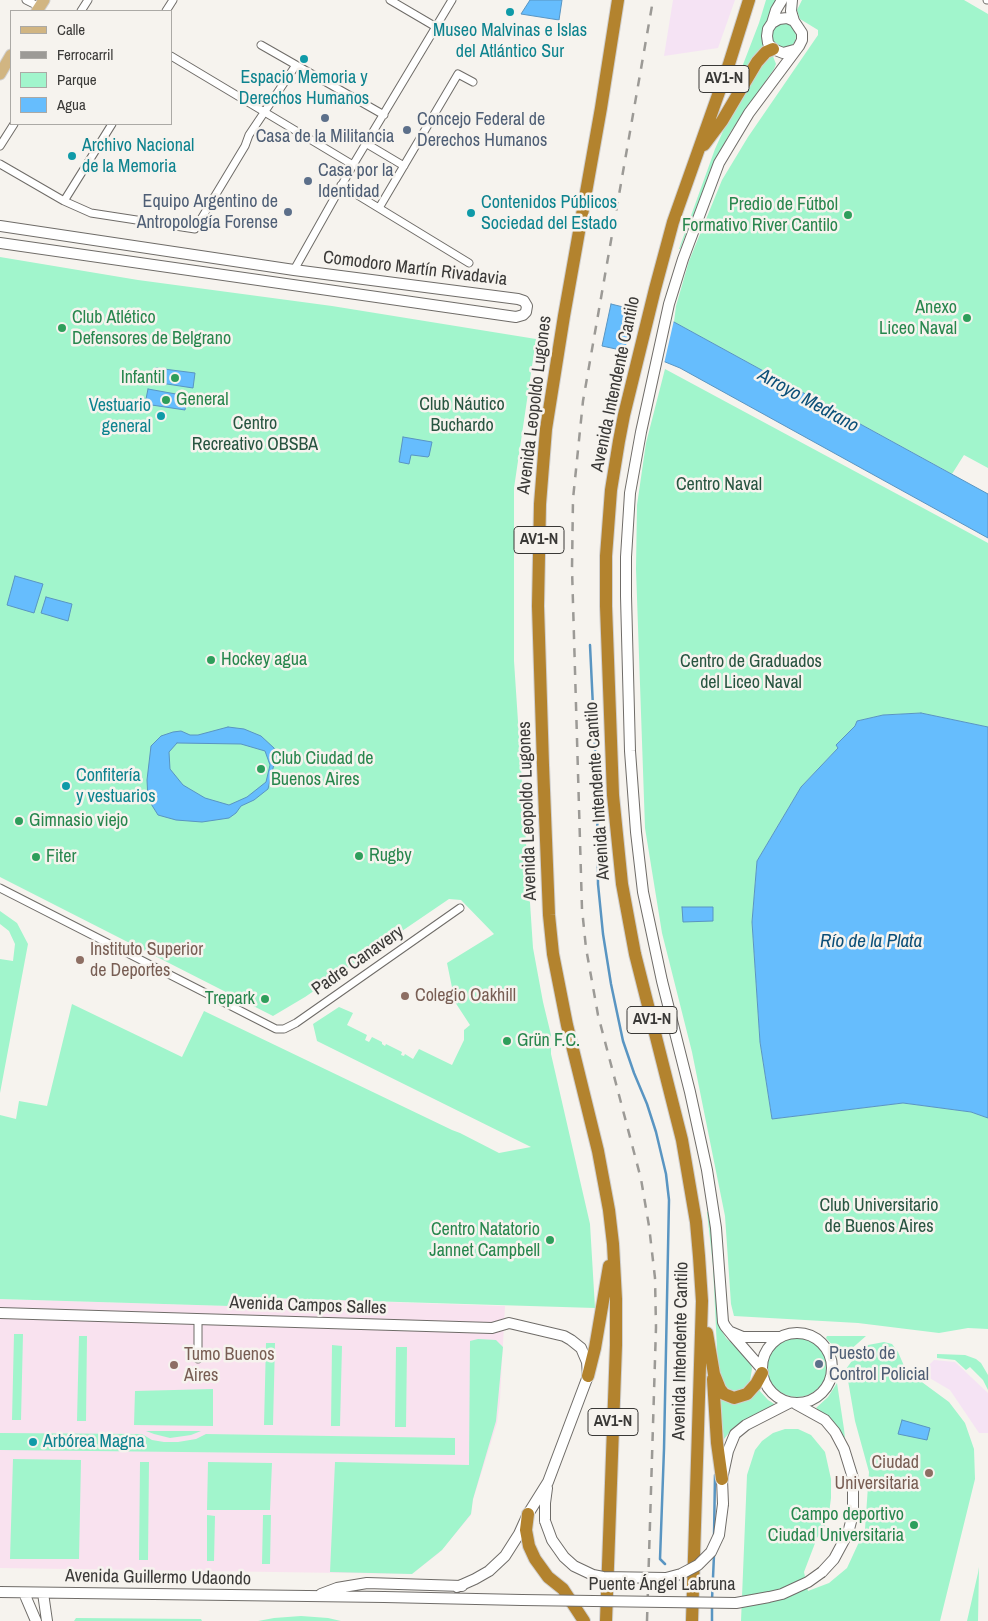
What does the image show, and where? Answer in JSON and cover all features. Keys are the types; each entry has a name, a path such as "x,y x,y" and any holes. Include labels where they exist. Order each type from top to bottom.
{"highway":[{"name":"Avenida Leopoldo Lugones","path":"606,1621 616,1345 613,1244 598,1150 566,1025 553,954 549,915 538,606 540,504 546,429 618,0"},
{"name":"Avenida Intendente Cantilo","path":"692,1621 702,1301 698,1239 682,1140 631,932 622,884 613,805 607,654 606,556 614,467 636,360 673,222 729,64 749,0"},
{"path":"696,157 722,122 757,62 766,52 775,50"},
{"path":"588,1376 613,1244"},
{"path":"702,1301 712,1365 717,1443 722,1479"},
{"path":"712,1365 720,1389 724,1394 738,1398 747,1394 756,1384 762,1371"},
{"path":"528,1514 526,1530 528,1546 535,1560 548,1577 563,1589 584,1621"}],"main road":[{"path":"776,75 779,63 775,50 768,43 767,36 768,29 782,0"},
{"path":"775,50 789,53 799,46 802,33 794,21 791,11 792,0"},
{"path":"772,23 779,19 787,18 794,21"},
{"name":"Avenida Intendente Cantilo","path":"762,1371 723,1322 716,1228 707,1170 643,892 630,751 626,596 628,514 634,467 666,317 683,259 719,163 749,113 794,50"},
{"path":"0,74 10,57"},
{"name":"Comodoro Martín Rivadavia","path":"0,226 294,270 518,299 524,301 527,306 526,312 516,318 0,243"},
{"path":"315,288 316,273"},
{"name":"Avenida Campos Salles","path":"0,1313 492,1328 509,1323 564,1336 571,1340 581,1348 588,1376"},
{"path":"728,1330 743,1337 782,1337"},
{"path":"800,1333 818,1339 826,1346 831,1356 834,1367 832,1377 824,1391 806,1403 792,1403 779,1399 765,1384 762,1371 763,1359 773,1342 782,1337 800,1333"},
{"path":"457,1586 482,1575 505,1556 519,1534 528,1514 548,1482 588,1376"},
{"name":"Puente Ángel Labruna","path":"384,1597 736,1603 752,1601 782,1594 808,1582 822,1572 834,1560 848,1533 853,1514 852,1474 844,1449 831,1427 817,1415 792,1403 746,1425 735,1434 728,1451 722,1479 723,1504 719,1535 711,1552 698,1565 681,1574 666,1578 603,1577 574,1566 564,1557 552,1540 545,1521 544,1503 548,1482"},
{"name":"Avenida Guillermo Udaondo","path":"315,1596 337,1588 368,1583 473,1585"},
{"name":"Avenida Guillermo Udaondo","path":"0,1592 384,1597"},
{"path":"24,1593 36,1621"},
{"path":"43,1593 47,1621"}],"street":[{"path":"26,0 40,6"},
{"path":"390,0 436,27"},
{"path":"294,270 353,165 452,0"},
{"path":"261,45 384,115"},
{"path":"172,57 353,165"},
{"path":"0,164 64,201 91,213 195,229 264,112 296,65"},
{"path":"378,208 458,74 473,82"},
{"path":"0,146 13,125"},
{"path":"64,201 111,125"},
{"path":"367,144 404,166"},
{"path":"342,185 469,263"},
{"name":"Padre Canavery","path":"0,888 276,1029 289,1028 460,908"},
{"path":"198,1319 198,1359"}],"shaded area":[{"path":"673,0 735,0 718,48 664,56"},
{"path":"269,1298 505,1306 497,1423 473,1500 471,1515 439,1553 412,1574 0,1568 0,1299 262,1307"},
{"path":"934,1360 955,1362 988,1393 988,1433 979,1433 950,1390 921,1373"}],"green space":[{"path":"766,0 779,0 762,33 765,47 737,91 734,88"},
{"name":"Predio de Fútbol Formativo River Cantilo","path":"802,0 964,0 988,14 988,468 964,455 952,474 674,322 676,306 689,261 722,180 748,137 818,35 818,30 800,19 797,10"},
{"path":"783,23 792,27 796,36 792,45 783,49 774,45 770,36 774,27"},
{"path":"768,54 773,56 776,64 774,69 731,131 716,159 679,249 715,149 729,118"},
{"path":"0,257 138,280 332,306 536,339 514,488 514,661 533,948 551,1035 551,1054 590,1224 595,1308 269,1298 262,1307 0,1299 0,1115 16,1119 19,1101 47,1106 72,1004 182,1057 204,1011 499,1153 531,1147 317,1041 313,1024 339,1007 353,1013 347,1025 367,1035 365,1040 369,1042 372,1037 382,1042 385,1046 386,1044 402,1052 401,1055 404,1056 405,1054 413,1059 419,1049 452,1065 464,1040 464,1030 470,1025 455,1002 447,963 494,934 461,900 449,899 305,997 273,1016 0,877"},
{"path":"665,369 988,543 988,727 921,713 883,715 857,721 855,726 837,745 838,748 801,787 757,861 752,922 760,1042 772,1119 903,1103 971,1112 988,1118 988,1329 968,1328 939,1333 858,1323 734,1316 731,1304 725,1216 692,1052 662,933 645,828 636,569 637,505 646,443"},
{"path":"0,911 17,923 28,944 0,1093 0,959 13,961 15,944 9,931 0,924"},
{"path":"707,1212 709,1212 713,1240 719,1326 726,1338 751,1363 750,1381 739,1391 731,1390 723,1385 718,1370 713,1266"},
{"path":"14,1334 23,1334 21,1420 12,1420"},
{"path":"79,1336 87,1336 86,1421 77,1421"},
{"path":"827,1336 866,1336 841,1358 838,1358 834,1347 826,1338"},
{"path":"797,1337 814,1342 822,1350 827,1367 822,1384 814,1392 797,1397 780,1392 772,1384 767,1367 772,1350 780,1342"},
{"path":"478,1339 496,1340 503,1347 496,1421 473,1499 471,1514 442,1550 412,1574 330,1572 335,1462 469,1465 470,1341"},
{"name":"Campo deportivo Ciudad Universitaria","path":"884,1342 892,1344 898,1352 908,1375 915,1377 949,1402 965,1423 974,1449 975,1479 940,1621 741,1621 747,1475 755,1450 762,1441 773,1433 785,1429 798,1429 811,1435 825,1452 831,1479 828,1521 817,1538 804,1572 808,1591 829,1583 847,1568 865,1529 869,1472 855,1421 846,1369 857,1354 868,1345"},
{"path":"266,1343 275,1343 273,1425 264,1425"},
{"path":"332,1345 342,1346 340,1426 331,1426"},
{"path":"396,1347 407,1347 406,1427 395,1427"},
{"path":"937,1354 965,1355 976,1359 981,1363 988,1375 988,1390 983,1380 970,1367 966,1370 955,1360 937,1358"},
{"path":"837,1383 845,1438 828,1417 816,1408 828,1397"},
{"path":"213,1389 213,1426 134,1425 135,1391"},
{"path":"759,1390 768,1400 776,1405 759,1415 743,1421 733,1428 724,1439 718,1396"},
{"path":"146,1431 201,1431 191,1435 170,1438"},
{"path":"0,1433 142,1434 152,1440 164,1442 196,1439 206,1434 455,1438 455,1455 0,1450"},
{"path":"13,1459 81,1460 79,1559 10,1559"},
{"path":"140,1462 149,1462 148,1560 139,1560"},
{"path":"208,1462 272,1463 270,1510 207,1510"},
{"path":"207,1515 215,1516 214,1561 207,1561"},
{"path":"263,1515 271,1515 270,1564 262,1564"},
{"path":"979,1567 978,1621 967,1621 978,1573"},
{"path":"301,1616 341,1621 258,1621 274,1618"},
{"path":"76,1618 201,1619 202,1621 74,1621"}],"water":[{"path":"530,0 562,0 559,20 521,14"},
{"name":"Arroyo Medrano","path":"611,304 660,316 674,322 988,494 988,538 680,368 653,357 602,346"},
{"name":"Infantil","path":"156,368 195,373 193,388 154,382"},
{"name":"General","path":"148,389 187,396 185,410 145,404"},
{"path":"403,437 432,442 429,456 411,455 409,464 399,462"},
{"path":"15,576 43,584 34,613 7,605"},
{"path":"46,597 72,604 68,621 41,613"},
{"name":"Río de la Plata","path":"921,713 988,727 988,1118 971,1112 903,1103 772,1119 760,1042 752,922 757,861 801,787 838,748 836,745 855,726 857,721 883,715"},
{"path":"228,727 244,729 261,736 274,748 276,756 268,789 254,800 241,806 229,818 202,822 176,820 158,815 148,799 147,780 151,746 161,736 173,732 181,731 190,735 198,735","holes":["177,743 241,744 265,751 270,765 266,782 247,797 229,805 205,798 183,785 170,769 169,752"]},
{"path":"682,907 713,907 713,921 683,922"},
{"path":"902,1420 930,1428 927,1440 898,1434"}],"pier":[{"path":"636,308 661,314 674,320 664,364 652,359 624,353"}],"waterway":[{"path":"590,645 597,790 598,884 603,934 623,1041 656,1132 666,1174 669,1200 660,1559 665,1564"},
{"path":"714,1537 715,1475"},
{"path":"712,1600 714,1555"},
{"path":"712,1605 712,1621"}],"railway":[{"path":"647,1621 656,1327 655,1278 641,1179 598,1015 586,948 582,909 572,569 573,499 583,401 653,0"}],"place":[{"name":"Museo Malvinas e Islas del Atlántico Sur","path":"510,12"},
{"name":"Espacio Memoria y Derechos Humanos","path":"304,59"},
{"name":"Casa de la Militancia","path":"325,118"},
{"name":"Concejo Federal de Derechos Humanos","path":"407,130"},
{"name":"Archivo Nacional de la Memoria","path":"72,156"},
{"name":"Casa por la Identidad","path":"308,181"},
{"name":"Equipo Argentino de Antropología Forense","path":"288,212"},
{"name":"Contenidos Públicos Sociedad del Estado","path":"471,213"},
{"name":"Predio de Fútbol Formativo River Cantilo","path":"848,215"},
{"name":"Anexo Liceo Naval","path":"967,318"},
{"name":"Club Atlético Defensores de Belgrano","path":"62,328"},
{"name":"Infantil","path":"175,378"},
{"name":"General","path":"166,400"},
{"name":"Vestuario general","path":"161,416"},
{"name":"Hockey agua","path":"211,660"},
{"name":"Club Ciudad de Buenos Aires","path":"261,769"},
{"name":"Confitería y vestuarios","path":"66,786"},
{"name":"Gimnasio viejo","path":"19,821"},
{"name":"Rugby","path":"359,856"},
{"name":"Fiter","path":"36,857"},
{"name":"Instituto Superior de Deportes","path":"80,960"},
{"name":"Colegio Oakhill","path":"405,996"},
{"name":"Trepark","path":"265,999"},
{"name":"Grün F.C.","path":"507,1041"},
{"name":"Centro Natatorio Jannet Campbell","path":"550,1240"},
{"name":"Puesto de Control Policial","path":"819,1364"},
{"name":"Tumo Buenos Aires","path":"174,1365"},
{"name":"Arbórea Magna","path":"33,1442"},
{"name":"Ciudad Universitaria","path":"929,1473"},
{"name":"Campo deportivo Ciudad Universitaria","path":"914,1525"}],"park label":[{"name":"Club Náutico Buchardo","path":"462,415"},
{"name":"Centro Recreativo OBSBA","path":"255,434"},
{"name":"Centro Naval","path":"719,485"},
{"name":"Centro de Graduados del Liceo Naval","path":"751,672"},
{"name":"Club Universitario de Buenos Aires","path":"879,1216"}]}
